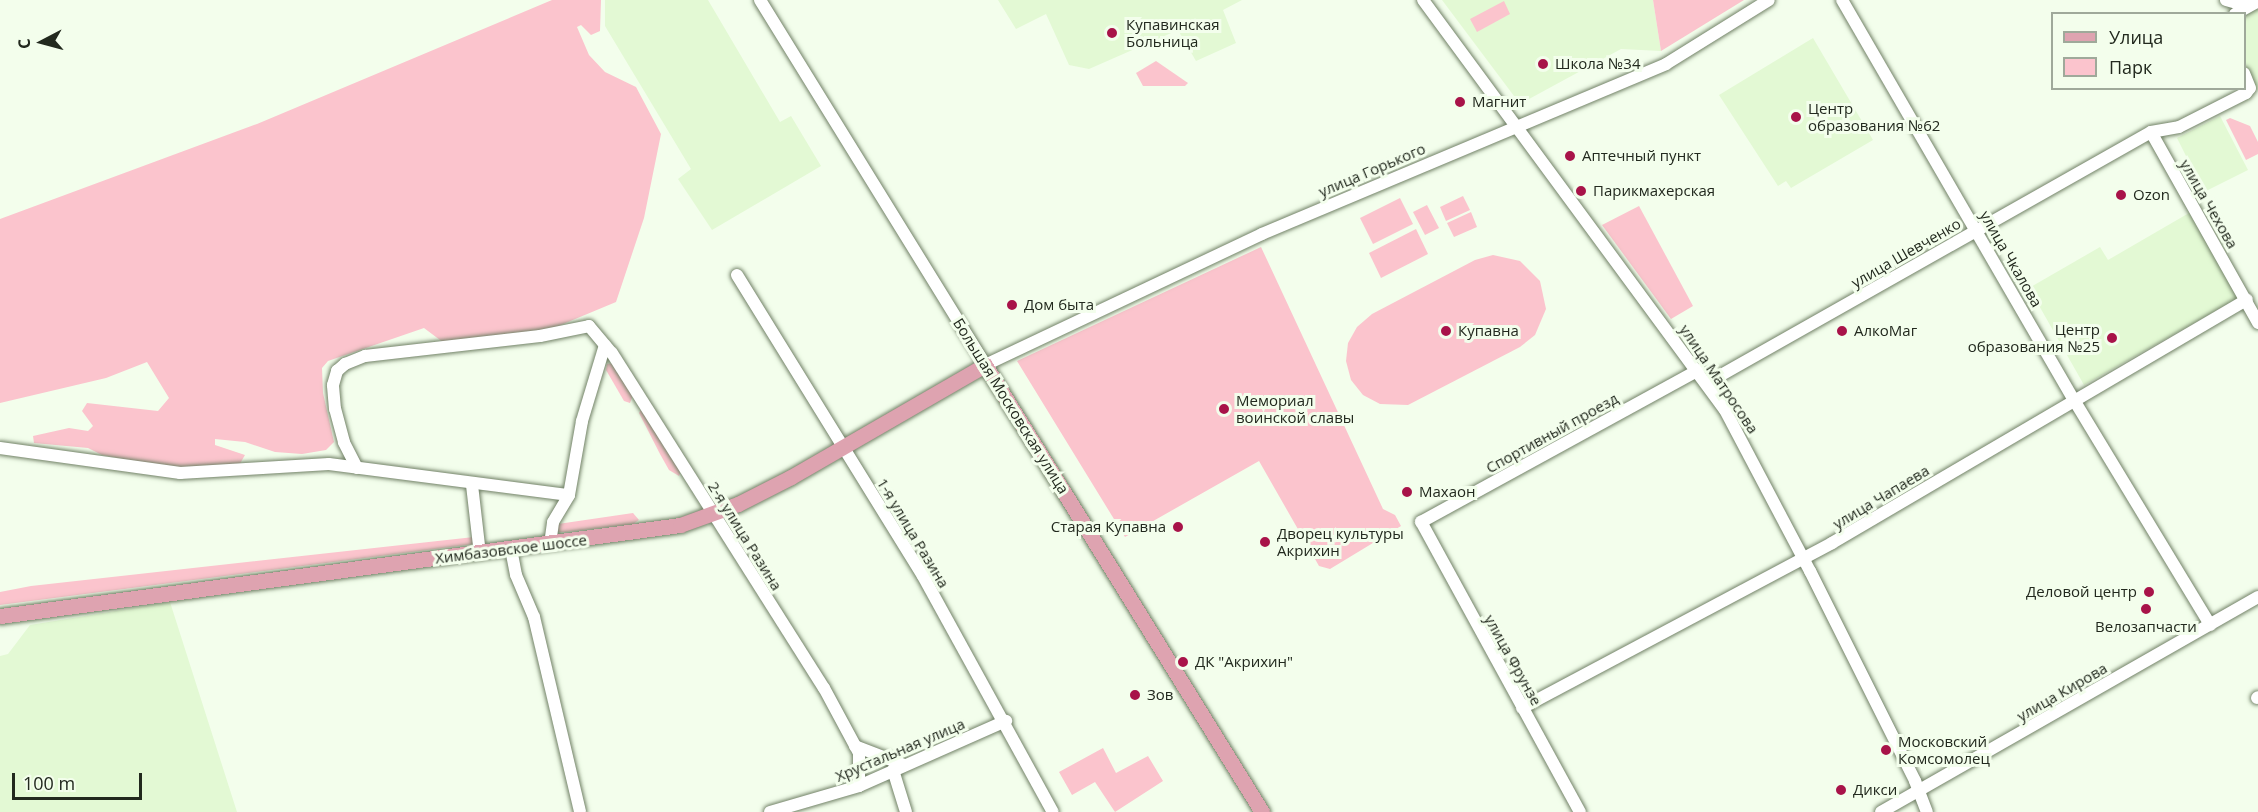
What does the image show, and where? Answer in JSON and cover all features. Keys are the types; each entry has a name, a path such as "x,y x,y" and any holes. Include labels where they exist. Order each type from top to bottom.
{"main road":[{"name":"Химбазовское шоссе","path":"0,616 656,531 713,514 844,447 985,365"},
{"name":"Большая Московская улица","path":"985,365 1262,812"}],"street":[{"name":"Большая Московская улица","path":"760,0 985,365"},
{"name":"улица Матросова","path":"1423,0 1699,370 1748,450 1804,558 1919,790 1927,812"},
{"name":"улица Горького","path":"985,365 1198,262 1674,60 1770,0"},
{"name":"улица Чкалова","path":"1842,0 1978,229 2074,400 2210,625"},
{"path":"2226,0 2252,4"},
{"path":"2238,12 2252,4"},
{"name":"улица Шевченко","path":"1707,383 2151,132 2179,127 2246,93 2250,88 2246,78"},
{"name":"улица Чехова","path":"2151,132 2258,323"},
{"name":"1-я улица Разина","path":"737,275 844,447 1006,721 1053,812"},
{"name":"улица Чапаева","path":"1522,708 1804,558 2247,300"},
{"name":"2-я улица Разина","path":"357,468 344,442 335,409 333,385 337,371 345,364 365,356 540,336 578,325 589,326 605,345 824,688 855,746 859,786"},
{"path":"550,544 553,522 569,495 582,421 605,345"},
{"name":"Спортивный проезд","path":"1421,522 1699,370"},
{"path":"0,448 180,473 320,464 472,485 569,495"},
{"path":"472,485 480,554"},
{"name":"улица Фрунзе","path":"1421,522 1580,812"},
{"path":"512,549 516,575 534,617 580,812"},
{"name":"улица Кирова","path":"1881,812 2258,597"},
{"name":"Хрустальная улица","path":"770,812 786,810 859,786 1006,721"},
{"path":"855,746 899,768 906,812"}],"shaded area":[{"path":"605,0 708,0 780,122 791,116 821,166 712,230 678,179 691,169 605,26"},
{"name":"Купавинская Больница","path":"998,0 1242,0 1223,10 1236,43 1196,61 1178,30 1089,69 1069,65 1046,14 1016,29"},
{"name":"Школа №34","path":"1442,0 1653,0 1661,51 1621,49 1520,104"},
{"path":"2258,8 2258,92 2246,69 2246,15"},
{"name":"Центр образования №62","path":"1813,38 1873,140 1791,188 1786,181 1778,186 1719,95"},
{"path":"2220,116 2248,170 2204,192 2177,138"},
{"name":"Центр образования №25","path":"2189,213 2238,298 2084,385 2029,288 2100,247 2108,260"},
{"path":"170,602 237,812 0,812 0,656 8,654 30,625"}],"green space":[{"path":"552,0 601,0 600,31 591,35 581,25 577,27 589,55 605,72 636,87 661,134 644,218 616,302 544,332 444,343 424,328 328,361 322,368 323,393 334,442 326,450 302,454 275,452 245,442 215,439 215,445 245,455 238,467 170,468 102,455 88,448 34,443 33,436 69,428 88,431 93,426 82,411 87,403 158,411 169,398 147,362 106,378 0,403 0,219 257,124"},
{"path":"1653,0 1744,0 1661,51"},
{"path":"1504,1 1510,14 1477,32 1470,19"},
{"path":"1156,61 1188,83 1185,86 1143,86 1136,73"},
{"path":"2230,118 2250,126 2258,142 2258,154 2246,160 2226,120"},
{"path":"1463,196 1470,210 1446,221 1440,207"},
{"path":"1400,198 1413,224 1373,244 1360,218"},
{"path":"1427,205 1439,228 1425,235 1413,212"},
{"path":"1639,206 1693,306 1671,319 1602,225"},
{"path":"1471,212 1477,227 1454,237 1447,223"},
{"path":"1416,229 1428,254 1381,278 1369,253"},
{"path":"1261,247 1383,509 1395,515 1401,526 1330,569 1319,566 1259,461 1125,537 1017,361"},
{"name":"Купавна","path":"1493,255 1520,261 1540,281 1546,309 1535,335 1520,347 1408,405 1380,404 1363,395 1351,380 1346,361 1348,343 1357,327 1372,314 1475,260"},
{"path":"613,363 633,395 630,403 624,401 606,370 607,364"},
{"path":"642,408 681,471 679,476 669,470 660,454 639,413"},
{"path":"633,513 639,520 633,524 566,532 558,532 557,528 558,524"},
{"path":"474,537 475,544 0,605 0,592 31,586"},
{"path":"1103,748 1116,773 1148,756 1163,781 1115,812 1095,782 1072,795 1059,772"}],"place":[{"name":"Купавинская Больница","path":"1112,33"},
{"name":"Школа №34","path":"1543,64"},
{"name":"Магнит","path":"1460,102"},
{"name":"Центр образования №62","path":"1796,117"},
{"name":"Аптечный пункт","path":"1570,156"},
{"name":"Парикмахерская","path":"1581,191"},
{"name":"Ozon","path":"2121,195"},
{"name":"Дом быта","path":"1012,305"},
{"name":"Купавна","path":"1446,331"},
{"name":"АлкоМаг","path":"1842,331"},
{"name":"Центр образования №25","path":"2112,338"},
{"name":"Мемориал воинской славы","path":"1224,409"},
{"name":"Махаон","path":"1407,492"},
{"name":"Старая Купавна","path":"1178,527"},
{"name":"Дворец культуры Акрихин","path":"1265,542"},
{"name":"Деловой центр","path":"2149,592"},
{"name":"Велозапчасти","path":"2146,609"},
{"name":"ДК \"Акрихин\"","path":"1183,662"},
{"name":"Зов","path":"1135,695"},
{"name":"Московский Комсомолец","path":"1886,750"},
{"name":"Дикси","path":"1841,790"}]}
